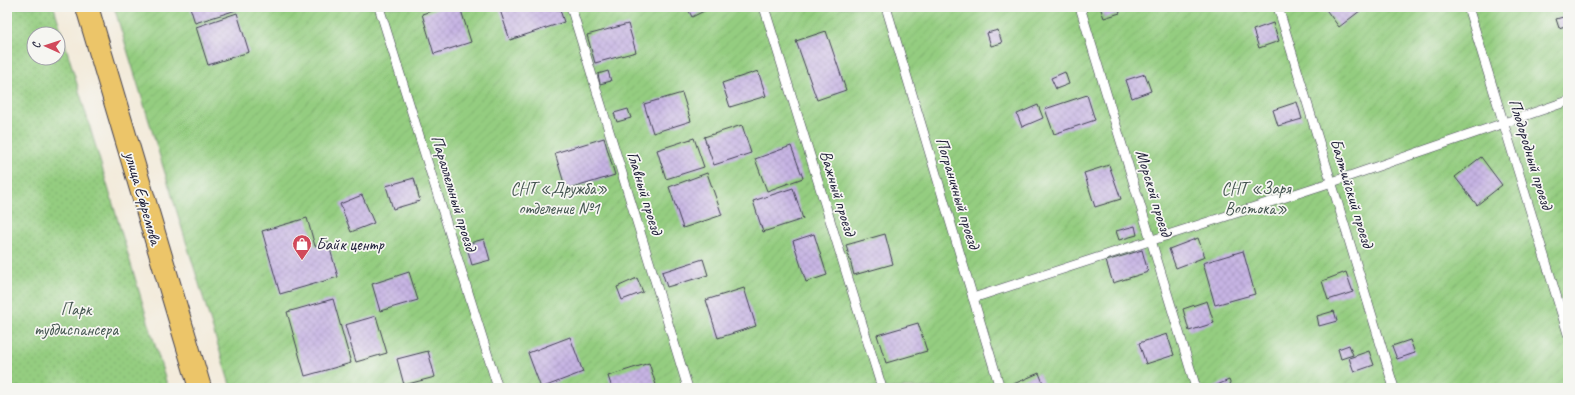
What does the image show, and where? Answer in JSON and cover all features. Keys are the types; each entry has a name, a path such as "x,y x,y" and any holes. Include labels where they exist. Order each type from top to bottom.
{"main road":[{"name":"улица Ефремова","path":"87,7 200,388"}],"lane":[{"name":"Параллельный проезд","path":"379,7 498,388"},
{"name":"Главный проезд","path":"571,7 688,388"},
{"name":"Важный проезд","path":"764,7 882,388"},
{"name":"Пограничный проезд","path":"886,7 1000,388"},
{"name":"Морской проезд","path":"1080,7 1196,388"},
{"name":"Балтийский проезд","path":"1278,7 1394,388"},
{"name":"Плодородный проезд","path":"1468,7 1568,334"},
{"path":"973,298 1151,239 1332,182 1505,124 1568,101"}],"green space":[{"name":"Парк тубдиспансера","path":"7,7 54,7 60,26 26,26 26,66 66,66 66,47 168,388 7,388"},
{"path":"114,7 1568,7 1568,388 231,388"}],"building":[{"path":"190,7 246,7 195,23"},
{"path":"443,7 460,7 471,42 434,54 422,14"},
{"path":"499,7 559,7 564,22 510,40"},
{"path":"687,7 704,7 706,10 692,17"},
{"path":"1100,7 1118,7 1120,13 1104,18"},
{"path":"1324,7 1365,7 1339,27"},
{"path":"237,13 249,52 208,65 196,27"},
{"path":"1567,16 1568,25 1559,28 1556,19"},
{"path":"1273,23 1279,41 1259,48 1253,30"},
{"path":"628,24 636,52 595,63 587,35"},
{"path":"998,30 1002,43 991,46 987,33"},
{"path":"826,31 846,90 817,100 796,41"},
{"path":"608,71 611,81 600,84 598,74"},
{"path":"758,71 766,96 730,107 722,83"},
{"path":"1065,72 1069,84 1056,89 1051,78"},
{"path":"1145,74 1151,91 1132,98 1126,80"},
{"path":"682,93 691,121 653,133 644,104"},
{"path":"1087,95 1095,120 1054,134 1045,109"},
{"path":"1297,102 1302,119 1278,126 1273,110"},
{"path":"1038,105 1043,118 1022,127 1017,114"},
{"path":"628,109 631,118 617,122 614,113"},
{"path":"742,125 751,153 714,165 704,137"},
{"path":"604,138 615,175 566,190 555,153"},
{"path":"694,138 704,167 666,179 657,150"},
{"path":"791,146 803,178 767,191 755,159"},
{"path":"1481,157 1502,185 1477,205 1455,177"},
{"path":"1109,165 1121,199 1095,207 1084,173"},
{"path":"707,173 722,215 683,228 669,187"},
{"path":"414,178 420,201 393,209 386,186"},
{"path":"793,188 803,219 763,232 753,201"},
{"path":"362,195 374,223 351,232 340,204"},
{"name":"Байк центр","path":"307,218 315,246 328,242 338,277 280,294 262,231"},
{"path":"1135,226 1137,235 1119,240 1116,231"},
{"path":"814,234 827,275 806,282 793,241"},
{"path":"885,234 893,264 854,275 846,245"},
{"path":"1198,238 1205,257 1176,268 1169,249"},
{"path":"484,239 490,260 472,265 466,244"},
{"path":"1142,250 1148,272 1113,283 1106,261"},
{"path":"1243,251 1255,294 1215,305 1203,263"},
{"path":"703,259 708,275 667,287 662,272"},
{"path":"409,272 418,300 380,311 372,284"},
{"path":"1346,272 1353,292 1328,300 1322,281"},
{"path":"637,278 643,292 622,300 617,287"},
{"path":"744,288 756,326 718,338 706,300"},
{"path":"333,299 351,363 305,376 287,312"},
{"path":"1207,301 1214,323 1189,331 1183,309"},
{"path":"1334,311 1337,321 1319,326 1317,316"},
{"path":"376,316 387,353 356,362 345,325"},
{"path":"918,323 927,351 886,363 877,335"},
{"path":"1167,334 1174,355 1146,364 1139,343"},
{"path":"570,337 583,372 541,388 528,353"},
{"path":"1410,340 1415,353 1397,359 1392,346"},
{"path":"1349,345 1353,355 1341,359 1338,349"},
{"path":"428,351 435,377 404,385 397,359"},
{"path":"1369,351 1374,365 1354,372 1349,358"},
{"path":"649,363 657,388 612,388 608,376"},
{"path":"1039,373 1045,388 1010,388 1009,386"},
{"path":"1229,380 1232,388 1210,388"}],"place":[{"name":"Байк центр","path":"302,261"}],"park label":[{"name":"СНТ «Дружба» отделение №1","path":"559,198"},
{"name":"СНТ «Заря Востока»","path":"1256,198"}]}
